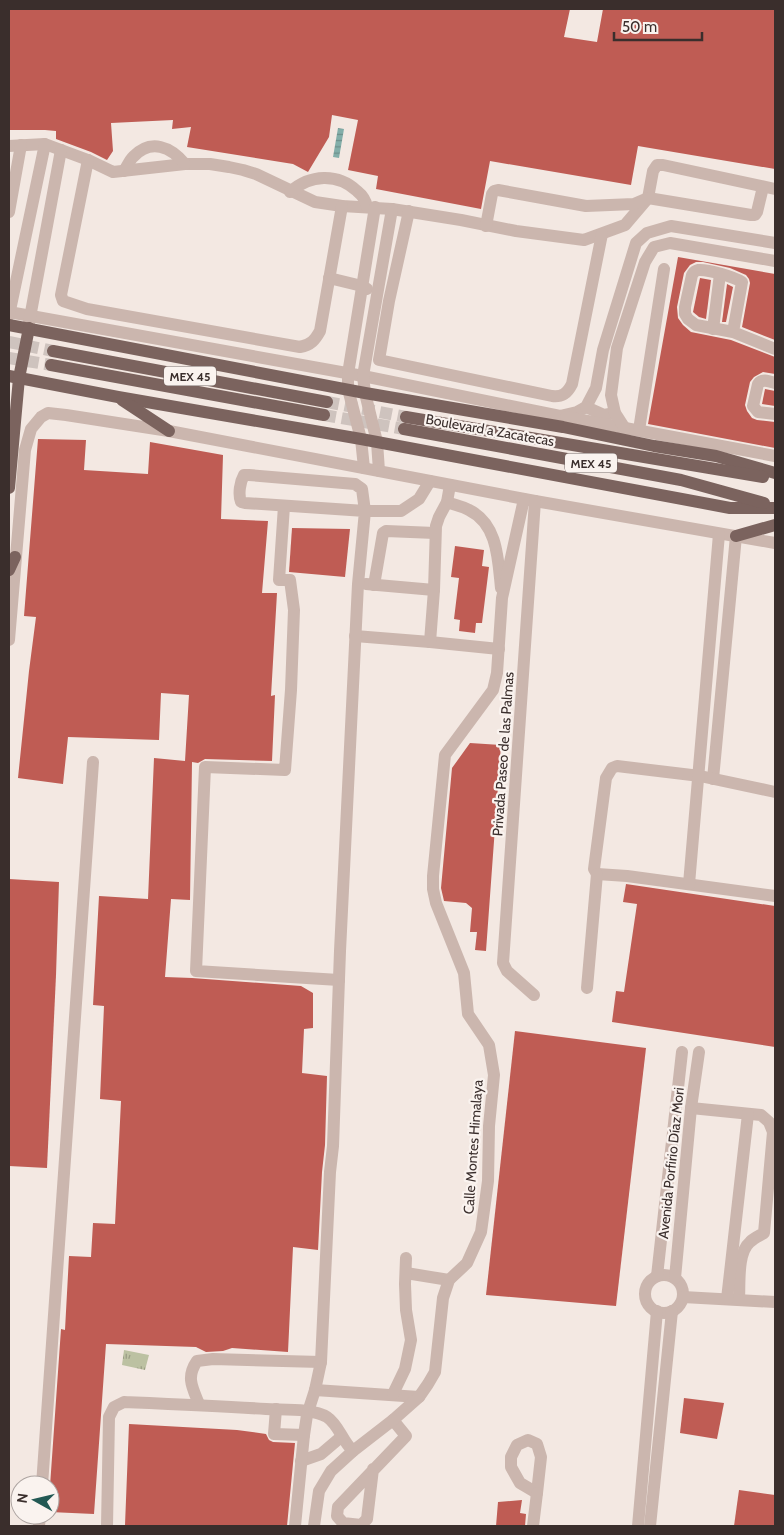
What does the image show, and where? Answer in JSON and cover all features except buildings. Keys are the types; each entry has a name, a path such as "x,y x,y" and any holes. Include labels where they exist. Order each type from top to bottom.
{"main road":[{"path":"9,488 14,377 30,322"},
{"path":"9,325 30,322 138,349 365,393 563,427 623,433 725,452 775,473"},
{"name":"MEX 45","path":"53,351 328,402"},
{"name":"MEX 45","path":"51,365 324,415"},
{"path":"14,377 730,508 775,507"},
{"path":"118,397 170,431"},
{"name":"Boulevard a Zacatecas","path":"775,479 405,423 681,480 775,507"},
{"path":"736,536 775,525"},
{"path":"9,570 15,557"}],"street":[{"path":"45,144 9,313 30,322 140,335 363,376 560,416 623,433 639,430 725,452 775,456"},
{"path":"9,212 15,145 45,144 88,160 113,172 185,164 210,164 243,170 314,202 409,211 486,226 584,240 625,225 648,198 653,171 657,165 663,164 769,188 755,215 648,198 634,204 586,206 498,190 492,194 486,226"},
{"path":"124,171 132,158 146,148 155,146 172,151 185,164"},
{"path":"30,322 61,150"},
{"path":"88,160 61,294 63,301 87,309 300,347 307,346 320,331 342,206"},
{"path":"290,192 297,186 310,180 334,178 353,187 371,207"},
{"path":"364,468 361,439 348,389 348,374 362,286 371,207"},
{"path":"379,471 377,442 365,393 363,376 392,209"},
{"path":"409,211 389,301 379,360 559,396 569,390 572,384 602,234"},
{"path":"560,416 577,412 586,407 596,388 603,350 636,243 647,233 671,226 775,243"},
{"path":"647,233 654,247"},
{"path":"623,433 615,413 611,395 617,348 645,262 654,247 670,243 775,261"},
{"path":"639,430 664,269"},
{"path":"734,332 742,282 720,274 695,271 692,275 685,307 685,314 688,319 696,325 734,332 775,349"},
{"path":"713,329 720,274"},
{"path":"329,278 362,286 389,301"},
{"path":"138,349 140,335"},
{"path":"775,383 764,380 760,381 753,406 758,412 775,414"},
{"path":"586,407 604,415 615,413"},
{"path":"9,640 25,450 31,430 41,417 48,414 170,431 529,500 775,544"},
{"path":"295,1526 304,1435 308,1411 321,1362 330,1172 333,1146 358,584 365,511 362,489 355,484 249,475 244,475 241,480 240,498 241,502 245,503 365,511 401,511 419,499 430,481"},
{"path":"430,642 434,590 435,533 439,517 447,502 450,485"},
{"name":"Calle Montes Himalaya","path":"449,1280 468,1263 481,1232 488,1181 489,1126 494,1075 489,1045 468,1014 464,973 436,903 433,890 445,755 493,690 497,673 502,598 529,500"},
{"name":"Privada Paseo de las Palmas","path":"529,500 503,963 507,971 534,995"},
{"path":"447,502 469,510 481,517 490,528 497,550 502,598"},
{"path":"284,506 279,580 290,580 294,610 285,770 205,767 196,971 339,980"},
{"path":"374,585 382,533 386,531 435,533"},
{"path":"690,884 720,534"},
{"path":"713,779 736,536"},
{"path":"358,584 434,590"},
{"path":"356,636 499,649"},
{"path":"709,659 724,660"},
{"path":"43,1475 93,762"},
{"path":"587,988 597,874 594,869 604,787 606,778 612,768 617,766 700,776 775,792"},
{"path":"597,874 627,876 775,896"},
{"name":"Avenida Porfirio Díaz Mori","path":"657,1311 648,1304 645,1294 648,1283 657,1276 682,1052"},
{"name":"Avenida Porfirio Díaz Mori","path":"683,1296 681,1286 675,1278 699,1052"},
{"path":"692,1108 761,1115 769,1122 773,1132 764,1233 749,1242 744,1250 733,1299"},
{"path":"733,1299 748,1114"},
{"path":"393,1394 405,1370 411,1340 406,1310 406,1258"},
{"path":"314,1526 319,1492 331,1470 419,1397 435,1372 443,1298 449,1280 406,1273"},
{"path":"657,1276 663,1275 675,1278"},
{"path":"638,1526 657,1311 672,1311 679,1305 683,1296 775,1302"},
{"path":"650,1526 672,1311"},
{"path":"199,1404 191,1382 191,1370 197,1361 213,1359 321,1362"},
{"path":"315,1390 419,1397"},
{"path":"106,1526 109,1417 114,1407 124,1402 199,1404 308,1411 326,1416 338,1429 353,1451"},
{"path":"276,1409 274,1434 304,1435"},
{"path":"373,1470 406,1436 393,1420"},
{"path":"301,1461 321,1454 342,1437"},
{"path":"533,1526 537,1493"}],"green space":[{"path":"124,1350 149,1355 145,1370 122,1365"}],"water":[{"path":"338,128 344,129 339,158 333,157"}],"tunnel":[{"path":"9,342 53,351"},
{"path":"9,358 51,365"},
{"path":"327,402 406,417"},
{"path":"324,415 404,429"}]}
